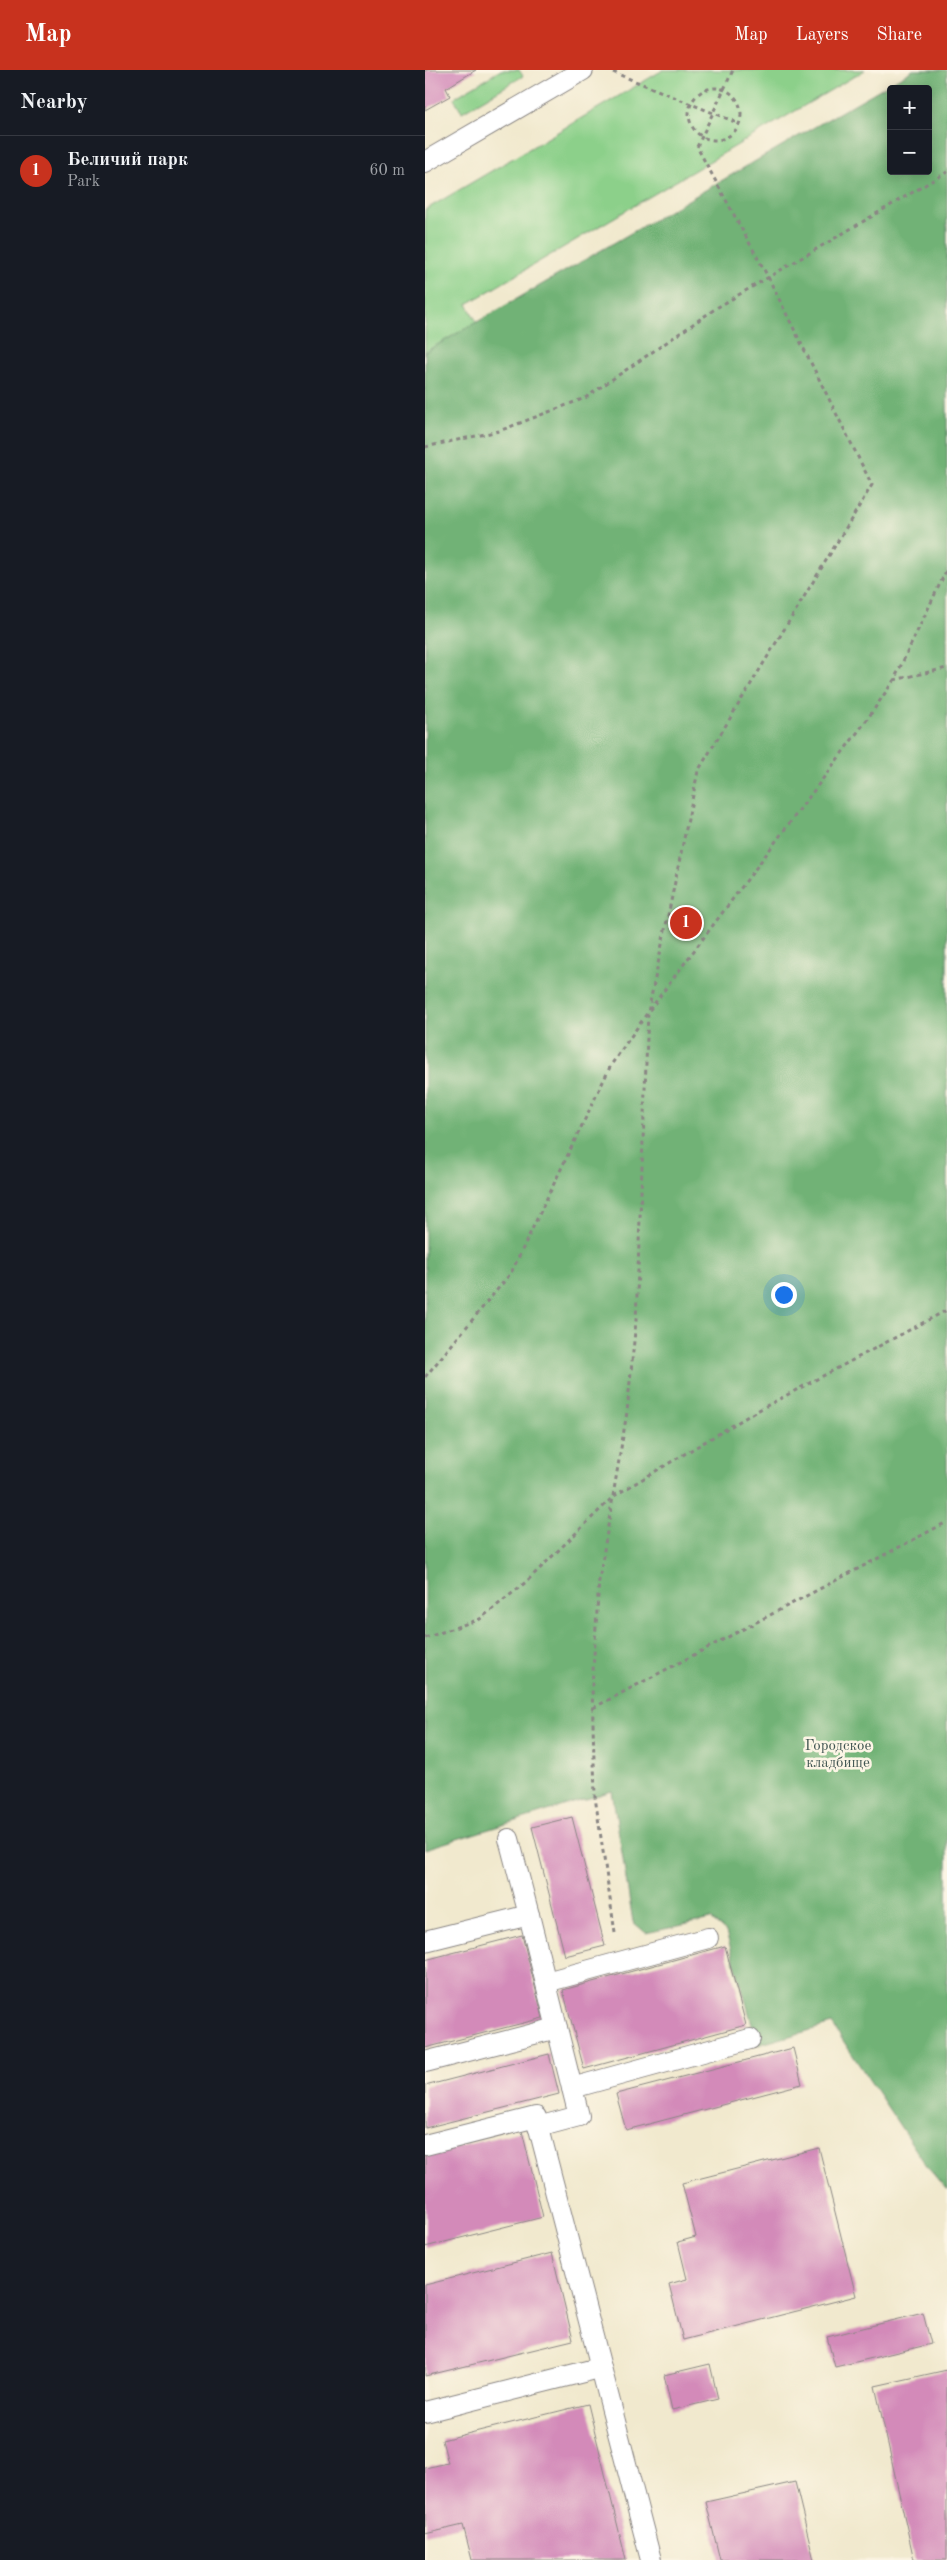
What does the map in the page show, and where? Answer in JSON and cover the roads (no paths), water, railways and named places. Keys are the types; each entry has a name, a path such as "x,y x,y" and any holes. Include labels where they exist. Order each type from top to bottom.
{"lane":[{"path":"425,162 583,70"},
{"path":"509,1839 579,2116 538,2127"},
{"path":"425,1941 529,1915"},
{"path":"546,1982 708,1938"},
{"path":"425,2062 557,2028"},
{"path":"572,2088 751,2039"},
{"path":"425,2145 536,2117 599,2368 651,2560"},
{"path":"425,2412 599,2368"}],"place":[{"name":"Беличий парк","path":"686,923"}],"park label":[{"name":"Городское кладбище","path":"838,1754"}]}
